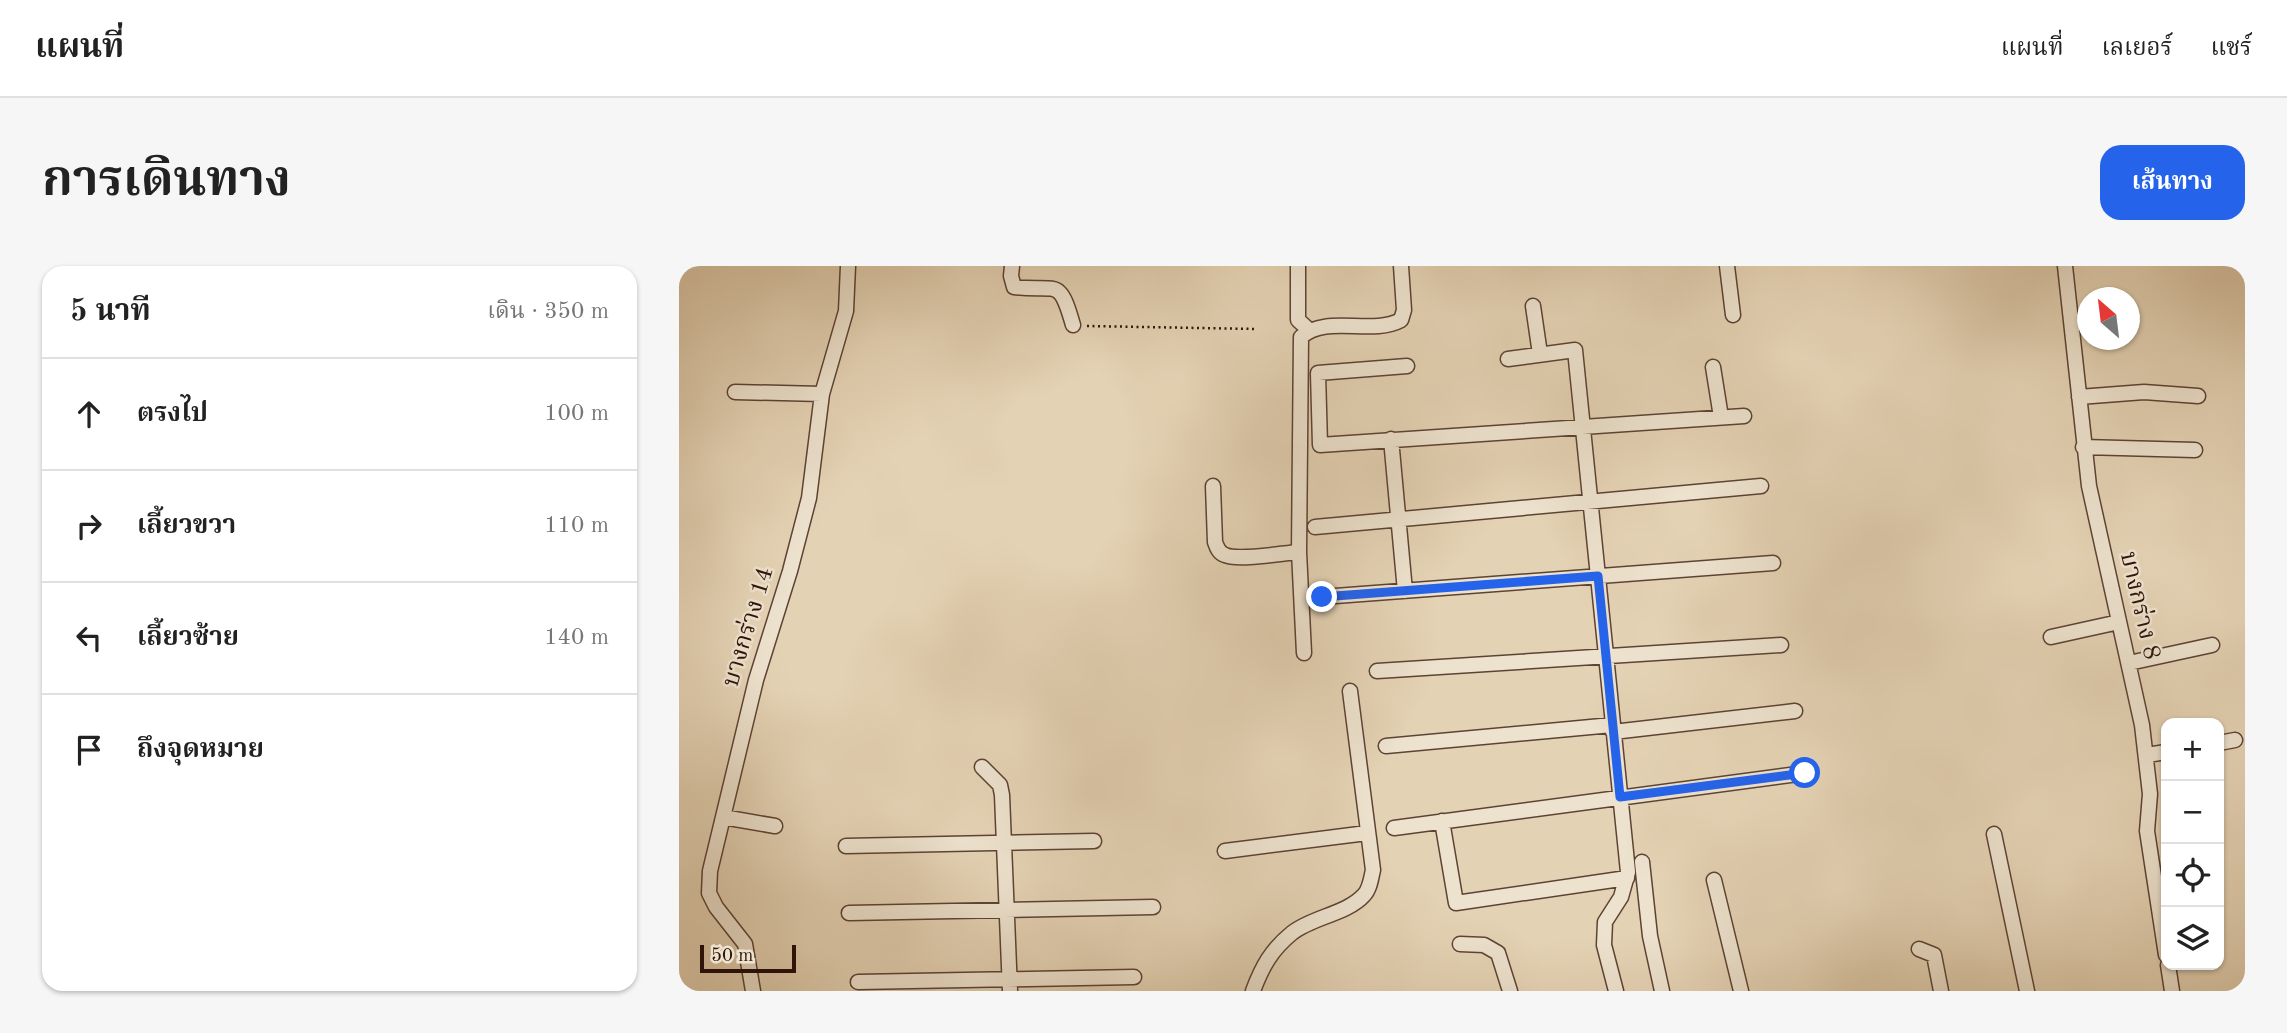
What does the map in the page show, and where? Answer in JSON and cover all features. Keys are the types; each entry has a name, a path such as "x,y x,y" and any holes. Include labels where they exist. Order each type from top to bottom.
{"street":[{"name":"บางกร่าง 14","path":"753,991 745,944 716,907 709,893 710,872 756,680 790,571 809,498 822,394 846,311 848,266"},
{"path":"1012,266 1014,287 1055,288 1062,293 1073,326"},
{"path":"1298,266 1298,320 1310,330"},
{"path":"1304,653 1299,552 1300,337 1310,330 1376,326 1401,320 1404,310 1401,266"},
{"path":"1727,266 1733,315"},
{"name":"บางกร่าง 8","path":"2065,266 2089,486 2147,755 2150,794 2147,831 2161,922"},
{"path":"1533,306 1540,354"},
{"path":"1508,359 1575,350 1628,872 1621,897 1605,922 1604,945 1616,991"},
{"path":"1407,366 1318,373 1320,445 1744,415"},
{"path":"1713,366 1721,417"},
{"path":"735,392 822,394"},
{"path":"2079,397 2144,392 2198,396"},
{"path":"1391,439 1405,591"},
{"path":"2083,447 2195,450"},
{"path":"1213,486 1215,542 1224,555 1238,557 1299,552"},
{"path":"1315,527 1761,486"},
{"path":"1322,597 1773,563"},
{"path":"2051,637 2119,622"},
{"path":"1377,671 1781,645"},
{"path":"2129,663 2212,645"},
{"path":"1253,991 1273,950 1306,924 1343,909 1363,896 1370,883 1373,870 1350,691"},
{"path":"1385,746 1795,711"},
{"path":"2224,742 2235,740"},
{"path":"2147,755 2161,753"},
{"path":"982,767 1000,785 1010,985"},
{"path":"1394,828 1805,773"},
{"path":"723,817 775,826"},
{"path":"1442,821 1456,903 1627,878"},
{"path":"1225,851 1367,833"},
{"path":"1994,834 2027,991"},
{"path":"846,846 1004,845 1094,841"},
{"path":"1642,862 1650,936 1662,991"},
{"path":"1714,880 1741,991"},
{"path":"849,913 1153,907"},
{"path":"1460,944 1484,945 1498,953 1510,991"},
{"path":"1919,949 1934,955 1941,991"},
{"path":"2169,970 2172,991"},
{"path":"858,982 1010,985 1133,977"}],"path":[{"path":"1073,326 1255,329"}],"route":[{"path":"1322,597 1598,576 1620,797 1805,773"}]}
